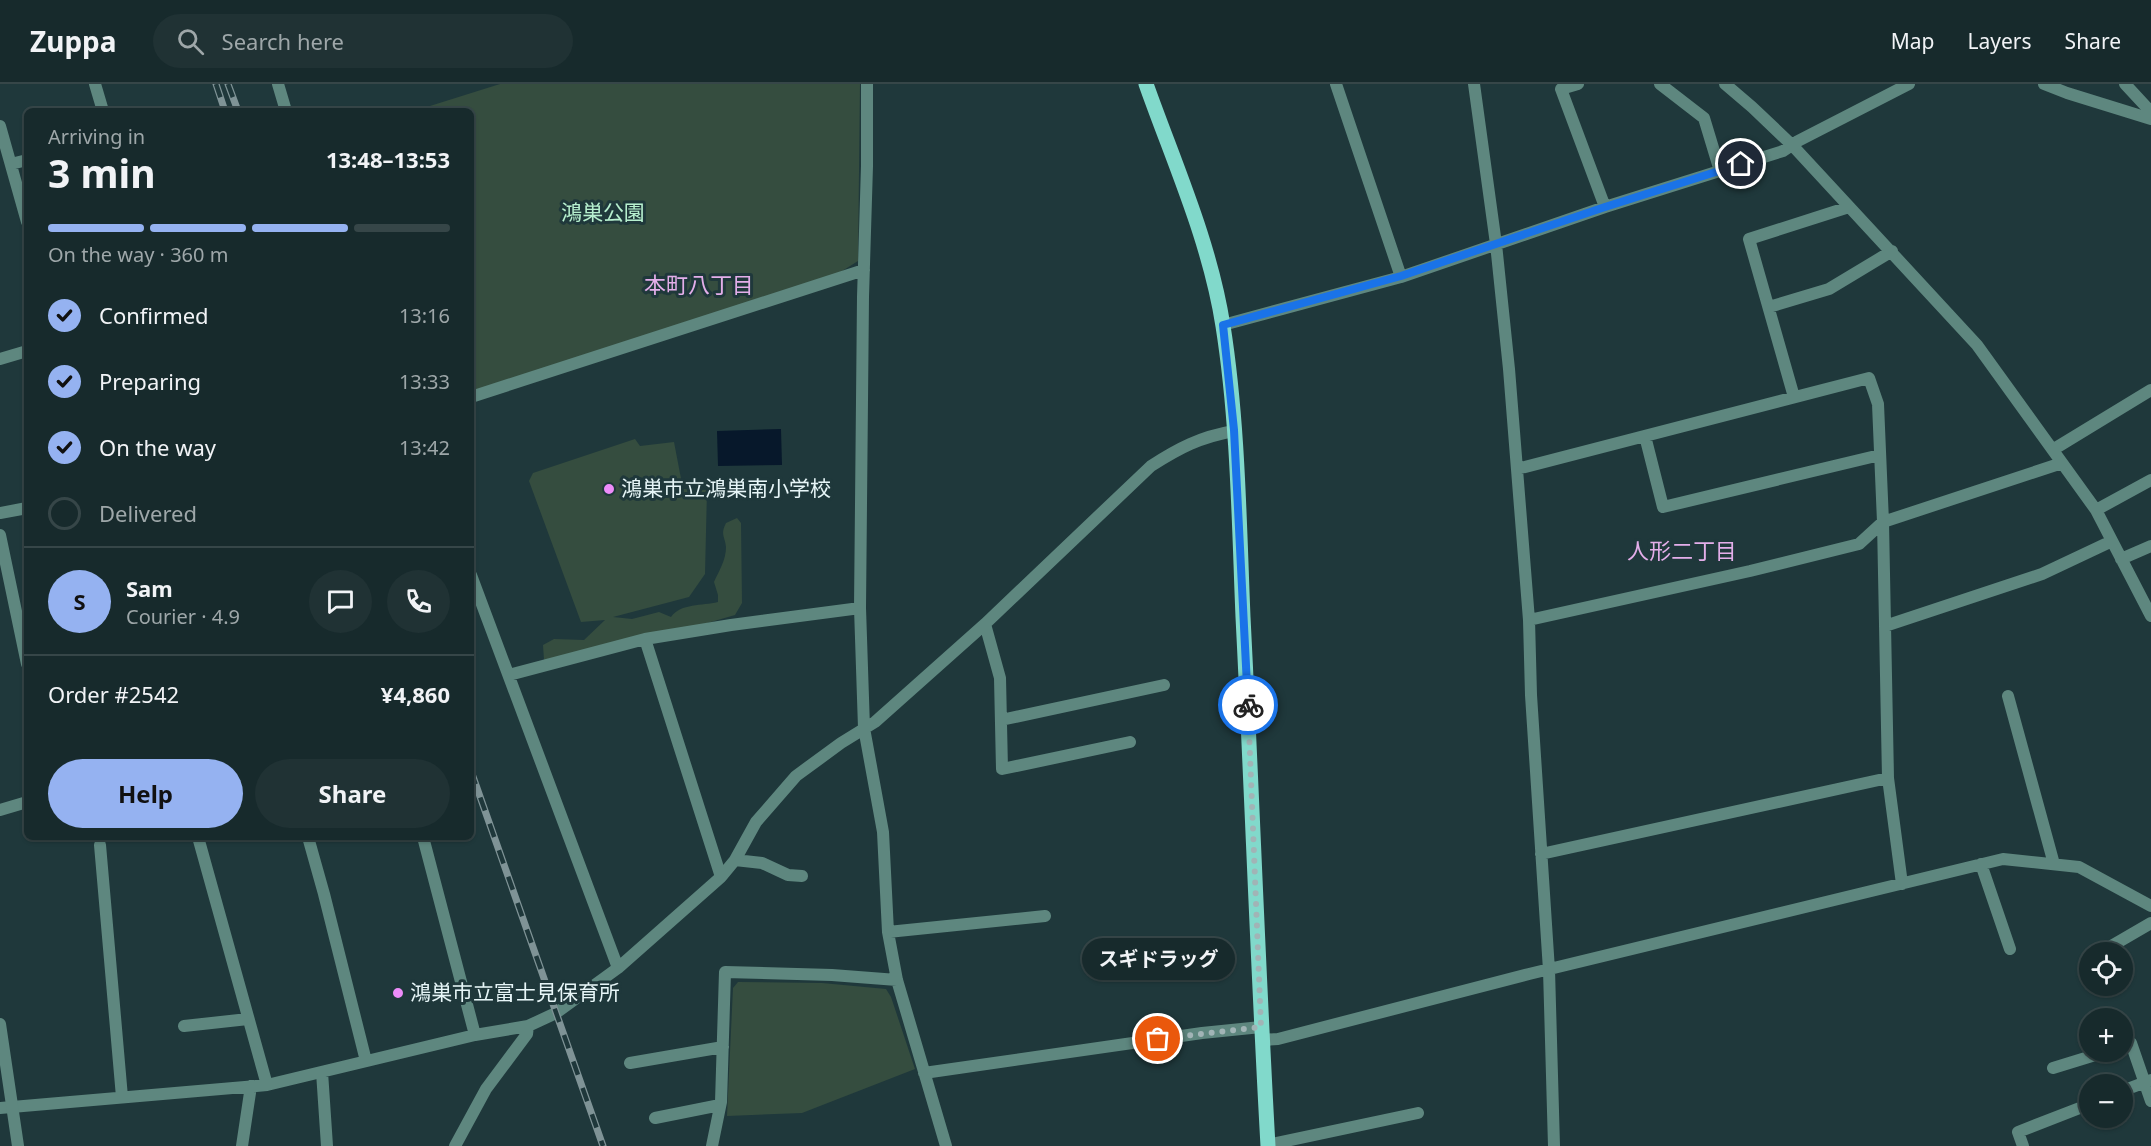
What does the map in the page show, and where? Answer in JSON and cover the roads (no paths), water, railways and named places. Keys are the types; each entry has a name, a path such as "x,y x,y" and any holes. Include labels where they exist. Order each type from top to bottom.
{"main road":[{"path":"1146,84 1208,257 1223,325 1234,430 1268,1145"}],"street":[{"path":"95,84 102,108"},
{"path":"278,84 285,108"},
{"path":"867,84 860,608 864,728 884,832 888,932 897,980 946,1146"},
{"path":"1336,84 1401,276"},
{"path":"1474,84 1496,244 1509,369 1529,620 1531,695 1549,970 1554,1146"},
{"path":"1578,84 1561,89 1605,207"},
{"path":"1660,84 1704,118 1720,171"},
{"path":"1725,84 1752,106 1793,146 1977,345 2096,510 2151,616"},
{"path":"1223,325 1401,276 1605,207 1783,151 1798,141 1910,84"},
{"path":"2044,84 2151,119"},
{"path":"2125,84 2151,112"},
{"path":"0,126 24,211"},
{"path":"11,164 24,161"},
{"path":"1794,397 1749,240 1849,207"},
{"path":"1768,308 1829,289 1892,251"},
{"path":"474,396 864,270"},
{"path":"0,359 24,352"},
{"path":"1517,469 1869,378 1878,404 1883,522 1888,778 1902,884"},
{"path":"2054,449 2151,390"},
{"path":"6,1107 267,1085 475,1035 528,1026 556,1013 618,968 721,877 735,860 756,822 796,776 841,743 875,722 985,624 1151,466 1182,446 1207,436 1234,430"},
{"path":"1645,436 1663,507 1880,455"},
{"path":"1529,620 1859,544 1883,522 2062,463"},
{"path":"2096,510 2151,480"},
{"path":"0,513 24,509"},
{"path":"0,535 23,624"},
{"path":"1885,626 2042,574 2112,541"},
{"path":"2121,559 2151,546"},
{"path":"474,583 618,968"},
{"path":"509,675 645,639 860,608"},
{"path":"985,624 1000,678 1002,769 1130,742"},
{"path":"645,639 721,877"},
{"path":"1001,720 1164,685"},
{"path":"2008,696 2054,864"},
{"path":"1541,854 1888,778"},
{"path":"0,810 24,803"},
{"path":"199,840 267,1085"},
{"path":"309,840 366,1061"},
{"path":"424,840 475,1035"},
{"path":"100,845 122,1097"},
{"path":"924,1073 1202,1033 1261,1034 1278,1039 2003,859 2079,867 2151,906"},
{"path":"735,860 762,863 788,875 802,876"},
{"path":"1981,864 2010,949"},
{"path":"888,932 1045,916"},
{"path":"2118,942 2151,923"},
{"path":"712,1146 720,1106 725,972 832,975 897,980"},
{"path":"183,1026 248,1019"},
{"path":"0,1024 6,1107 18,1146"},
{"path":"454,1146 486,1089 527,1034 528,1026"},
{"path":"630,1063 723,1047"},
{"path":"2133,1048 2148,1082 2151,1101"},
{"path":"2053,1068 2079,1060"},
{"path":"322,1072 327,1146"},
{"path":"2133,1087 2148,1082"},
{"path":"242,1146 250,1086"},
{"path":"655,1118 720,1106"},
{"path":"2024,1146 2018,1132 2079,1108"},
{"path":"1268,1145 1418,1113"}],"water":[{"path":"781,429 782,465 718,466 717,431"}],"railway":[{"path":"216,84 224,108"},
{"path":"228,84 237,108"},
{"path":"474,780 603,1146"}],"place":[{"name":"鴻巣市立鴻巣南小学校","path":"609,489"},
{"name":"鴻巣市立富士見保育所","path":"398,993"},
{"name":"スギドラッグ","path":"1158,1039"}],"district":[{"name":"本町八丁目","path":"699,285"},
{"name":"人形二丁目","path":"1682,551"}],"park label":[{"name":"鴻巣公園","path":"603,213"}]}
